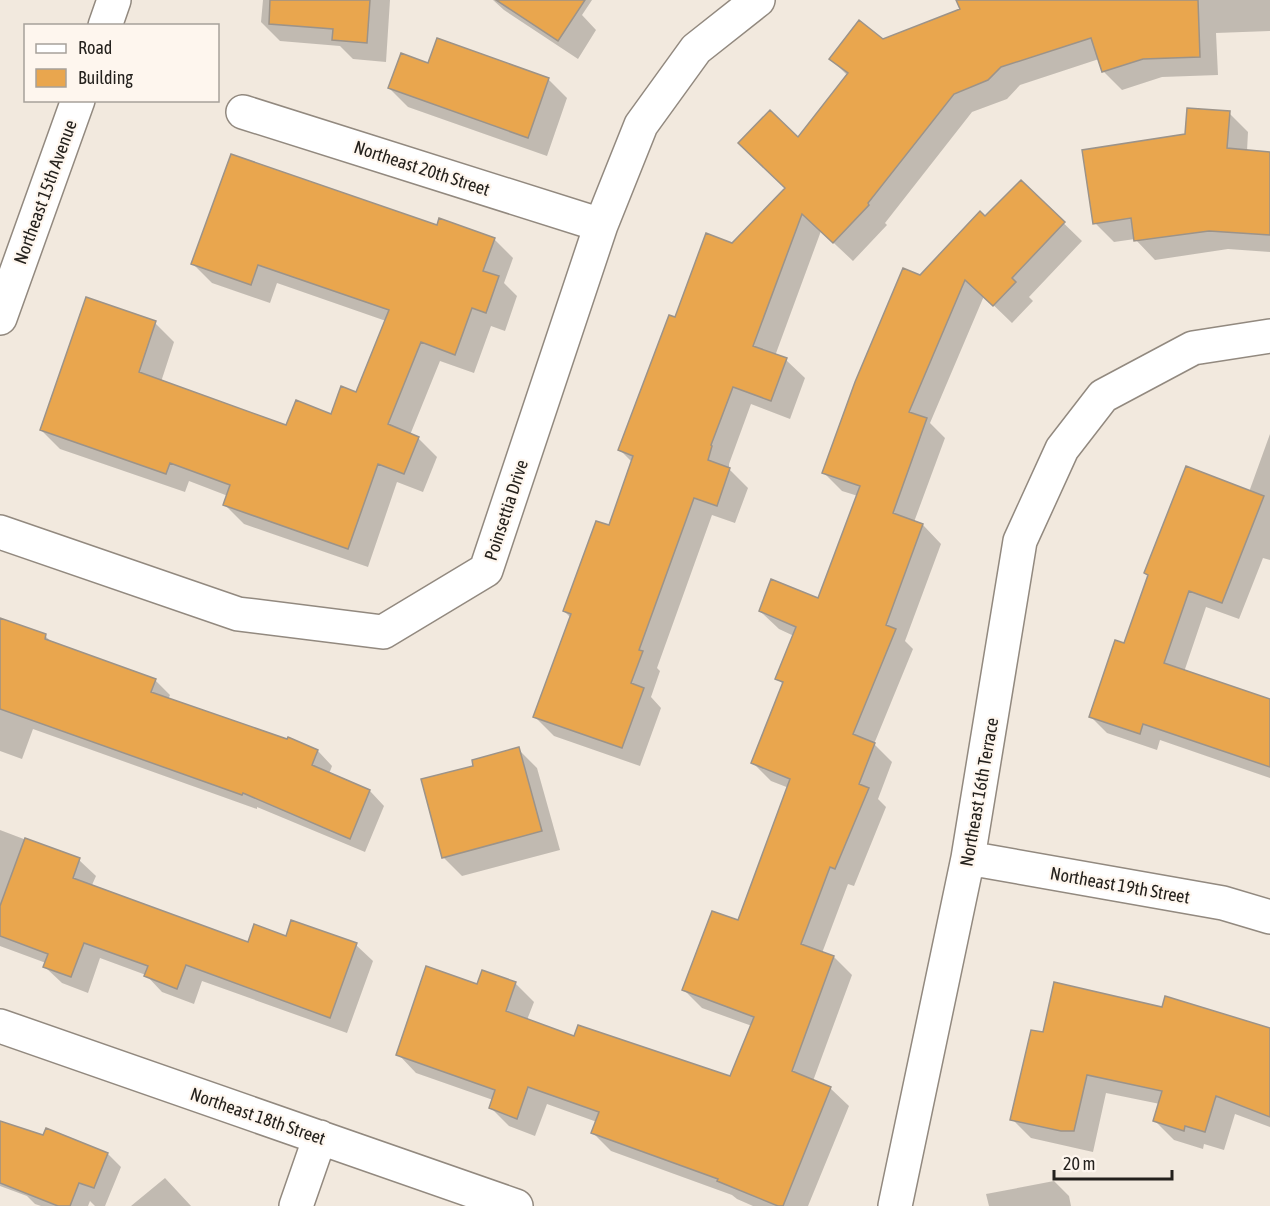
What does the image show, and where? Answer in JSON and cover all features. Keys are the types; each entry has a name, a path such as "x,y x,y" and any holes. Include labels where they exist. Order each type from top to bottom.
{"street":[{"path":"106,24 114,0"},
{"name":"Poinsettia Drive","path":"0,532 237,614 383,632 486,570 601,225 641,125 696,49 758,0"},
{"name":"Northeast 15th Avenue","path":"0,318 77,102"},
{"name":"Northeast 20th Street","path":"243,112 601,225"},
{"name":"Northeast 16th Terrace","path":"895,1206 968,858 1020,541 1062,449 1103,396 1193,348 1270,336"},
{"name":"Northeast 19th Street","path":"968,858 1223,903 1270,917"},
{"name":"Northeast 18th Street","path":"0,1026 516,1206"},
{"path":"296,1206 320,1137"}],"building":[{"path":"270,0 370,0 367,43 332,40 333,29 269,24"},
{"path":"496,0 585,0 558,41"},
{"path":"956,0 1198,0 1200,57 1143,59 1102,72 1091,38 1001,67 988,80 954,94 868,203 869,205 833,243 802,214 753,346 787,358 771,401 733,387 711,445 708,460 730,468 717,506 694,498 639,650 643,651 631,683 644,688 622,748 533,717 571,614 563,611 596,521 609,525 633,456 618,450 669,315 675,317 706,233 732,243 785,188 738,143 770,110 798,137 848,73 829,59 859,20 883,39 960,9"},
{"path":"437,38 549,78 528,138 388,88 401,53 428,63"},
{"path":"1187,108 1230,111 1227,148 1270,152 1270,235 1209,231 1134,241 1131,218 1093,224 1082,150 1185,134"},
{"path":"231,154 437,225 439,218 495,238 483,271 499,276 486,313 472,308 455,355 421,342 388,424 419,437 404,474 378,464 348,549 223,505 230,485 170,463 166,474 40,430 86,297 156,321 139,372 286,425 296,400 331,414 341,386 356,392 389,310 258,265 251,285 191,264"},
{"path":"1021,180 1065,222 1012,278 1016,282 993,306 965,280 909,412 927,418 893,513 923,524 886,625 896,629 853,734 875,743 859,784 869,788 835,869 830,867 801,944 834,956 792,1071 831,1087 783,1206 717,1181 718,1179 591,1133 599,1112 528,1087 517,1119 489,1108 495,1090 396,1055 426,966 477,984 482,970 516,982 506,1011 574,1036 578,1025 730,1076 754,1017 682,990 712,911 738,920 790,779 751,763 783,682 775,679 796,627 759,611 771,579 818,598 860,486 822,473 855,382 903,268 920,275 980,211 985,216"},
{"path":"1186,466 1264,496 1222,603 1189,591 1164,663 1270,699 1270,767 1143,724 1140,734 1089,717 1115,640 1124,643 1148,575 1144,573"},
{"path":"0,618 46,634 45,639 156,679 151,692 287,739 288,737 318,750 312,765 370,790 350,839 243,793 242,795 0,709"},
{"path":"519,747 542,831 442,858 421,779 473,766 472,760"},
{"path":"25,838 80,858 73,878 248,942 254,924 286,936 291,920 357,943 330,1018 186,965 177,989 144,976 148,966 84,943 71,977 43,967 48,954 0,936 0,906"},
{"path":"1054,982 1162,1007 1165,996 1270,1028 1270,1117 1216,1096 1205,1132 1185,1126 1184,1131 1153,1121 1162,1091 1087,1075 1074,1131 1061,1131 1010,1120 1031,1030 1043,1032"},
{"path":"0,1121 43,1135 46,1128 108,1153 94,1188 79,1183 70,1206 58,1206 0,1183"}]}
